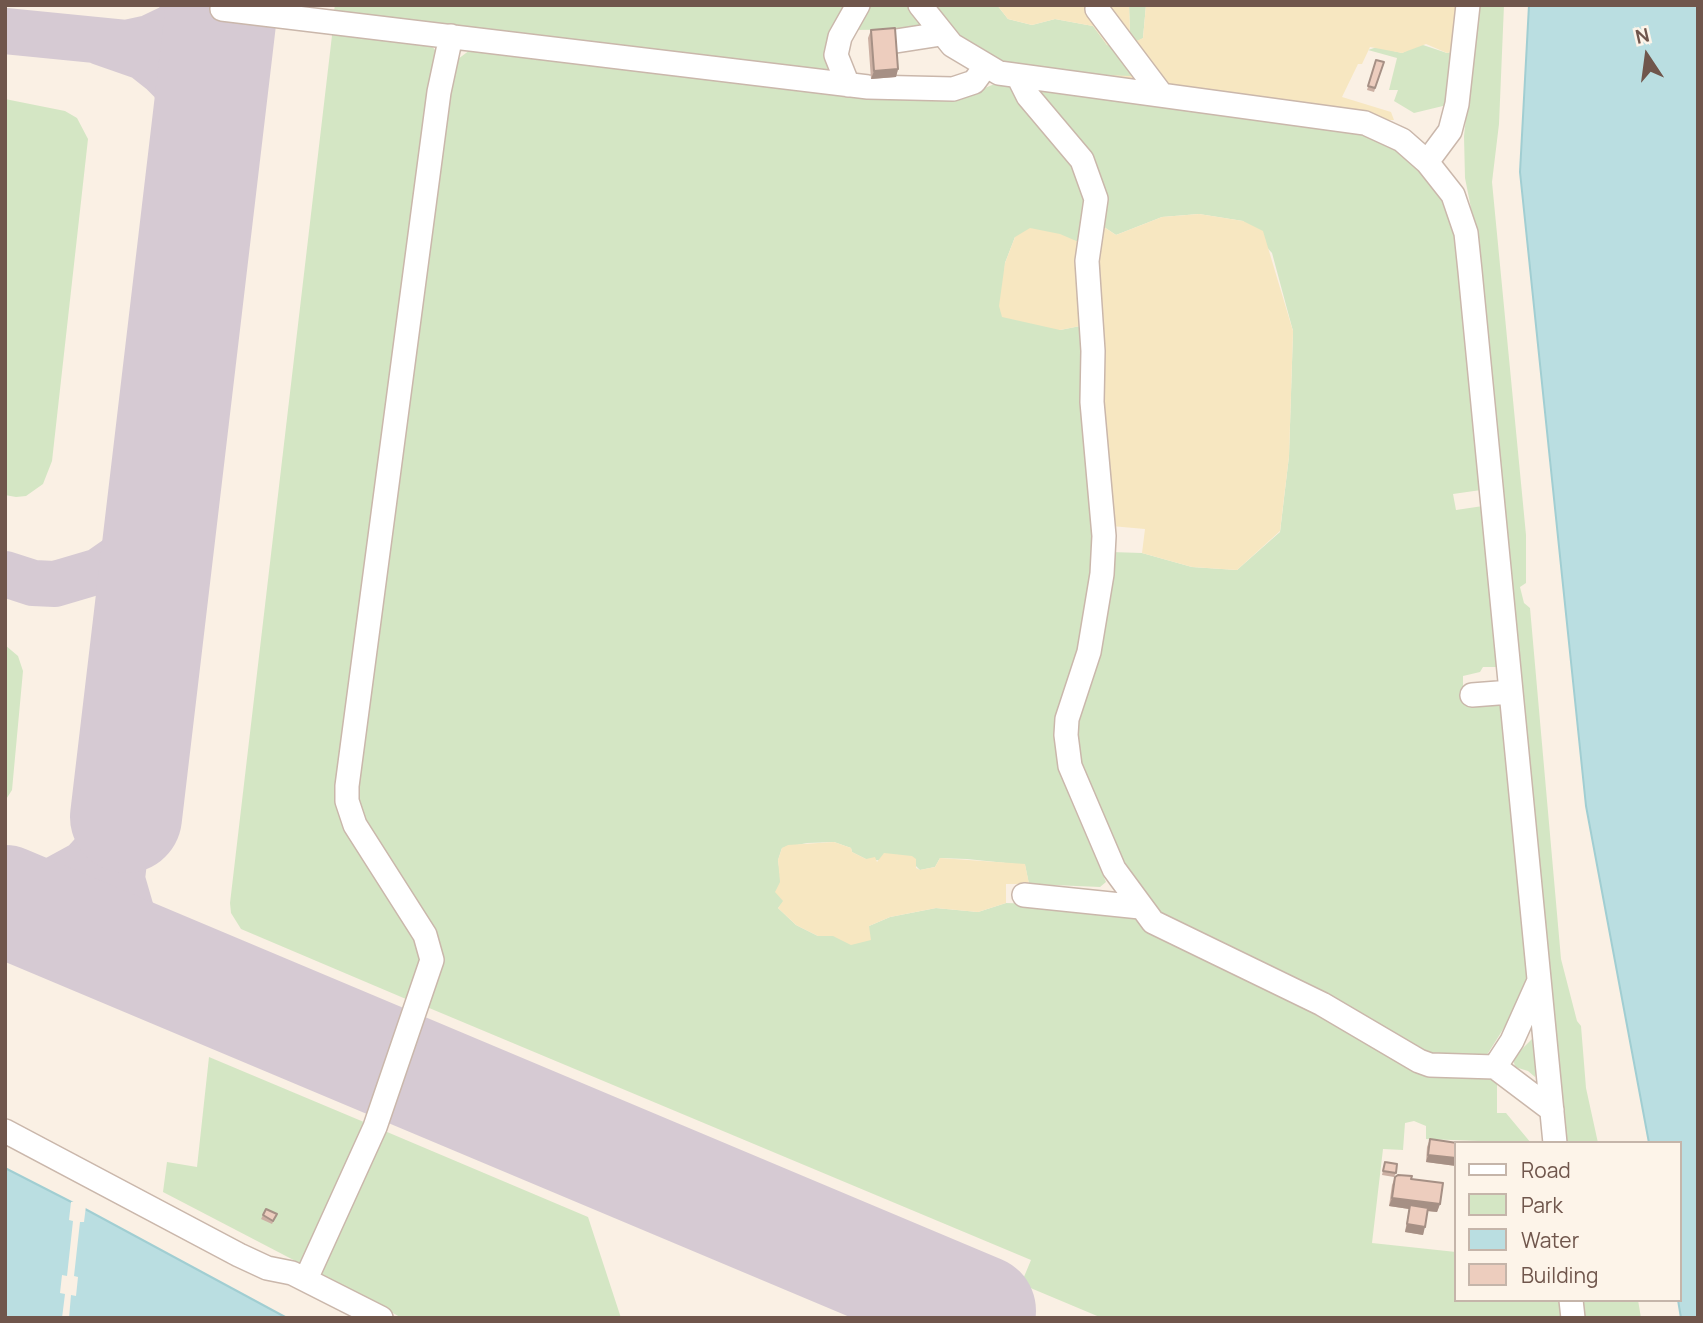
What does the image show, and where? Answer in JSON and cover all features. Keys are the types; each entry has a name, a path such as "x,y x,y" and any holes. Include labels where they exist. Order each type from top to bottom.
{"lane":[{"path":"848,85 836,55 839,37 859,5"},
{"path":"920,5 941,34 985,67 1018,78 1348,118 1387,131 1427,162 1452,195 1466,233 1556,1141"},
{"path":"1427,162 1450,131 1457,104 1468,5"},
{"path":"222,9 848,85 953,89 974,82 985,67"},
{"path":"1097,9 1161,94"},
{"path":"896,41 941,34"},
{"path":"306,1279 375,1127 432,960 425,935 355,825 347,801 347,786 439,92 451,36"},
{"path":"1018,78 1028,96 1082,160 1096,199 1087,261 1093,351 1092,402 1104,536 1102,575 1089,652 1067,719 1066,735 1070,766 1114,869 1153,922 1322,1004 1404,1054 1430,1065 1495,1067 1552,1110"},
{"path":"1472,695 1511,692"},
{"path":"1024,895 1140,907"},
{"path":"1495,1067 1512,1041 1539,980"},
{"path":"5,1131 239,1255 306,1279 381,1318"}],"green space":[{"path":"335,5 852,5 836,77 333,17"},
{"path":"866,5 910,5 925,29 855,30"},
{"path":"930,5 997,5 1008,19 1032,25 1055,19 1093,26 1107,45 1115,46 1133,77 1069,74 999,63 960,40"},
{"path":"1129,5 1146,5 1143,38 1139,41 1134,42 1130,35"},
{"path":"1478,5 1504,5 1499,124 1492,182 1526,535 1526,583 1520,587 1524,603 1530,608 1561,959 1577,1021 1581,1026 1586,1088 1598,1141 1565,1141 1476,233 1465,178 1464,136"},
{"path":"333,27 431,45 439,55 341,787 424,943 413,1002 241,929 231,913 230,903"},
{"path":"478,44 970,94 997,83 1011,86 1077,165 1087,193 1081,243 1063,237 1015,237 1005,263 1004,283 1060,330 1080,326 1096,533 1093,600 1055,725 1057,750 1069,796 1106,882 1100,887 1029,884 1025,865 967,859 940,858 935,867 920,870 914,864 866,859 852,852 851,848 834,842 807,843 782,848 778,860 784,901 778,908 796,925 818,936 867,930 869,926 890,917 936,908 978,912 1006,903 1036,904 1130,916 1329,1017 1494,1077 1497,1084 1497,1113 1506,1113 1529,1141 1426,1139 1426,1126 1414,1121 1405,1123 1403,1150 1383,1149 1372,1243 1454,1252 1454,1302 1561,1302 1563,1318 1102,1318 1021,1284 1031,1260 422,1005 434,970 365,834 352,782 449,71 458,59"},
{"path":"1420,44 1447,53 1454,51 1447,105 1414,113 1394,101 1398,90 1389,90 1397,58 1368,50 1377,47 1402,53"},
{"path":"1033,90 1218,110 1356,130 1387,143 1401,153 1430,181 1441,199 1454,235 1481,490 1453,494 1456,510 1483,506 1498,667 1483,667 1480,672 1463,676 1463,704 1501,702 1528,977 1507,1023 1485,1058 1418,1055 1162,921 1114,845 1080,767 1076,711 1111,552 1142,553 1192,567 1237,570 1280,532 1289,456 1293,331 1272,253 1243,221 1199,214 1162,217 1116,235 1104,227 1104,207"},
{"path":"5,99 65,111 77,118 88,139 52,461 43,484 26,496 16,497 5,495"},
{"path":"5,645 18,656 23,671 12,790 5,801"},
{"path":"1534,1037 1538,1064 1535,1077 1528,1071 1515,1067 1513,1058"},
{"path":"209,1057 371,1125 307,1267 163,1192 167,1162 197,1167"},
{"path":"380,1129 588,1217 621,1318 402,1318 316,1272"},
{"path":"1581,1302 1638,1302 1641,1318 1583,1318"}],"sand":[{"path":"997,5 1129,5 1130,35 1134,42 1143,38 1146,5 1459,5 1454,51 1447,53 1426,44 1402,53 1370,47 1362,64 1358,64 1342,97 1391,112 1394,120 1387,120 1374,115 1069,74 1133,76 1115,47 1107,45 1093,26 1055,19 1032,25 1008,19"},
{"path":"1199,214 1243,221 1263,231 1293,331 1289,456 1280,531 1237,570 1192,567 1142,553 1145,529 1111,526 1096,259 1104,227 1116,235 1162,217"},
{"path":"1030,228 1060,234 1081,243 1080,326 1060,330 1002,317 999,306 1005,263 1015,237"},
{"path":"834,842 851,848 852,852 866,859 875,857 877,862 884,853 912,856 916,859 916,868 920,870 935,867 940,858 1025,864 1029,884 1006,884 1006,903 978,912 936,908 890,917 869,926 871,940 851,945 833,936 818,936 796,925 778,908 783,901 775,892 780,882 778,860 782,848 788,845"}],"water":[{"path":"1529,5 1698,5 1698,1318 1681,1318 1678,1302 1682,1302 1682,1141 1649,1141 1586,806 1520,172"},
{"path":"5,1168 87,1210 287,1318 5,1318"}],"pier":[{"path":"76,1201 86,1206 84,1222 80,1222 74,1276 78,1277 76,1296 71,1295 69,1318 62,1318 65,1294 60,1293 62,1275 67,1276 73,1221 69,1220 71,1202"}],"building":[{"path":"895,28 898,69 874,71 871,30"},
{"path":"1376,60 1384,62 1375,88 1368,86"},
{"path":"1430,1139 1454,1143 1454,1158 1428,1155"},
{"path":"1385,1162 1397,1164 1396,1173 1383,1171"},
{"path":"1398,1175 1443,1183 1440,1204 1392,1198 1395,1177"},
{"path":"1410,1205 1428,1208 1425,1227 1407,1224"},
{"path":"266,1209 277,1214 273,1221 263,1215"}],"taxiway":[{"path":"5,31 126,43 149,38 172,27 196,5"},
{"path":"100,42 143,57 162,72 173,83 193,120 198,137 198,166 183,284 185,297"},
{"path":"5,574 33,583 55,584 99,571 122,555 141,534 158,495 177,339 183,315"},
{"path":"133,714 142,639 151,607"},
{"path":"140,683 141,711 122,879 135,924 148,943 181,970 342,1042"},
{"path":"5,890 39,888 83,864 106,839 121,802"}],"runway":[{"path":"126,817 222,5"},
{"path":"5,901 980,1311"}]}
